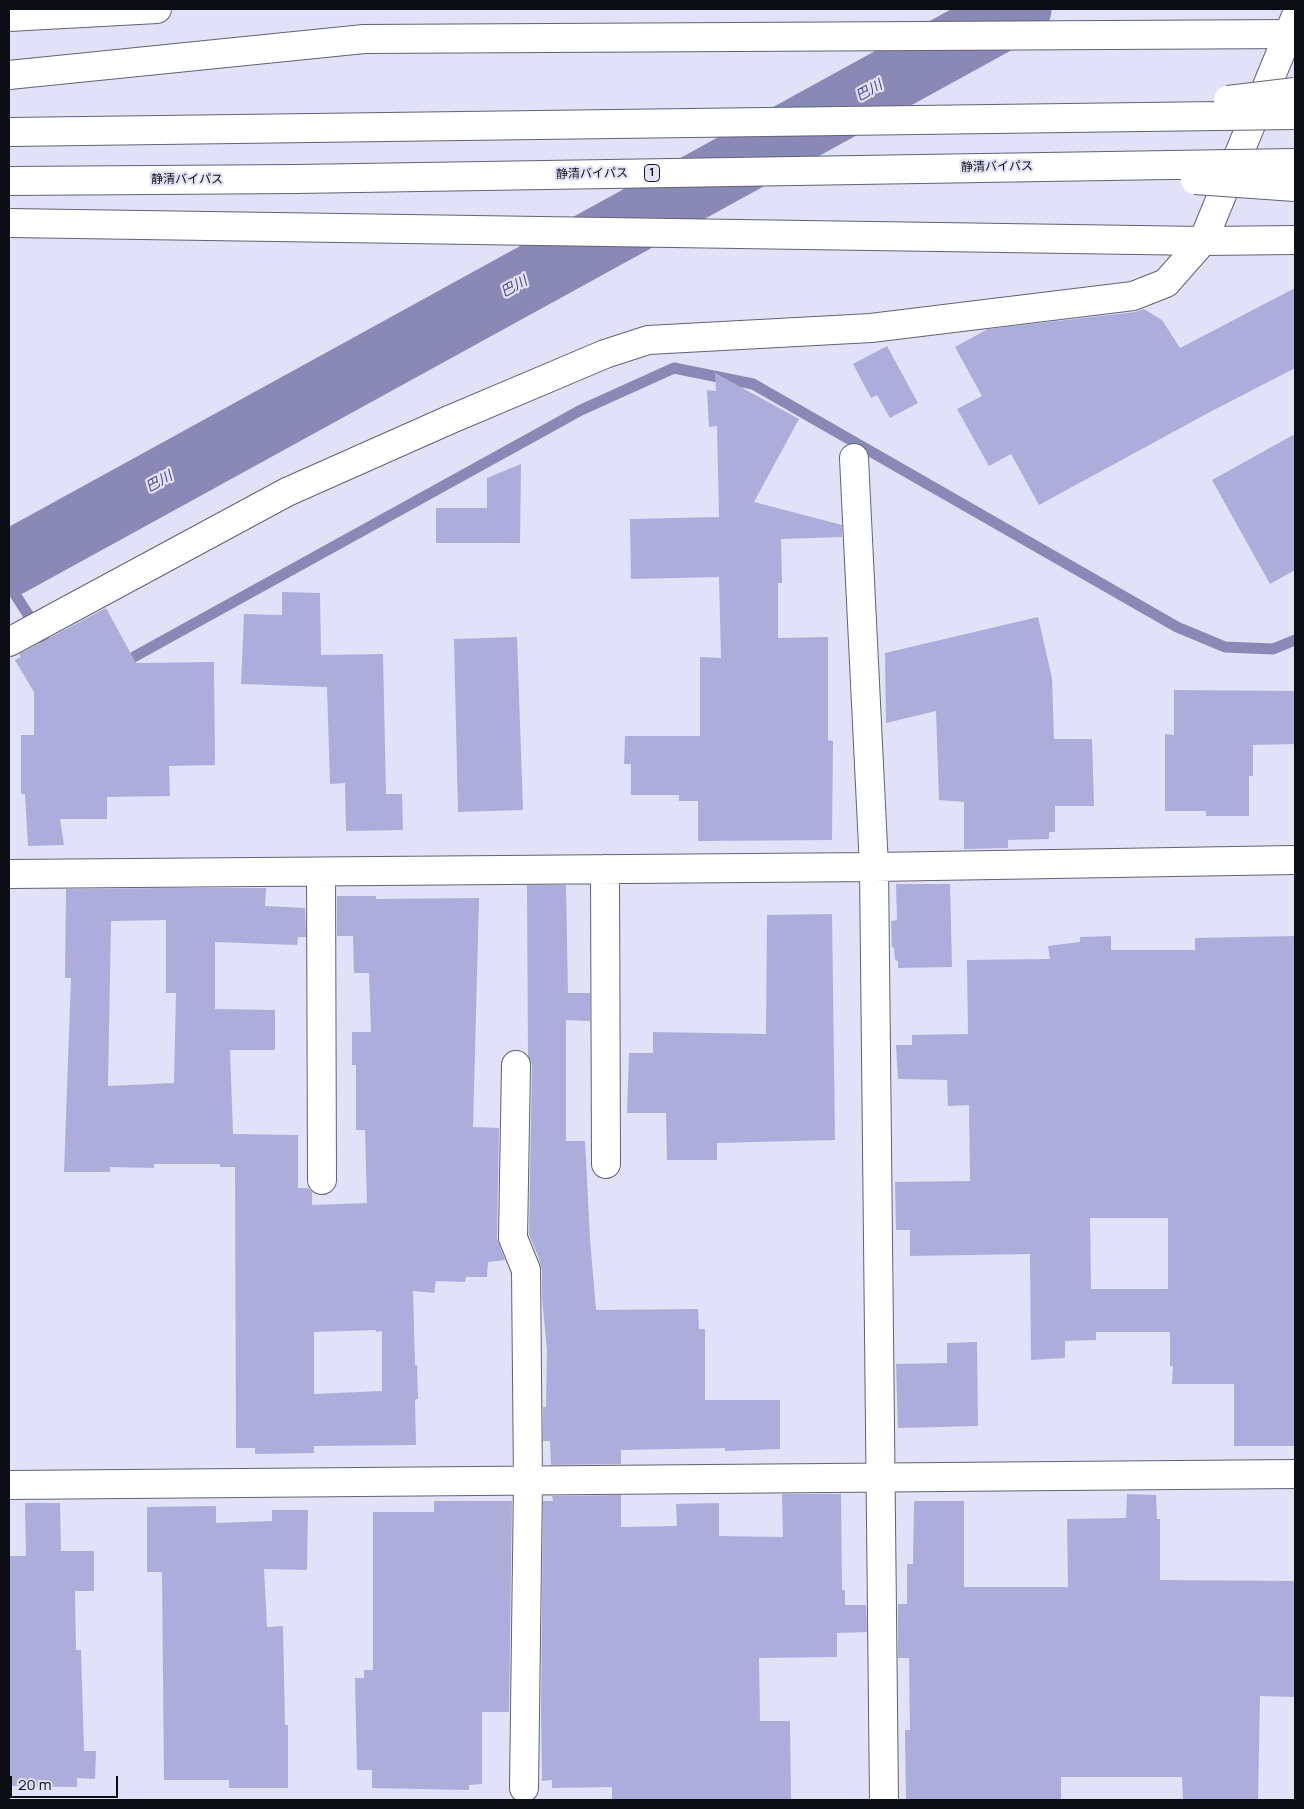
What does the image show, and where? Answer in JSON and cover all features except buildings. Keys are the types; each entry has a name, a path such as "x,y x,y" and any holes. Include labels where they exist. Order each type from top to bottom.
{"main road":[{"path":"9,17 157,9"},
{"path":"9,75 364,39 1251,34 1293,28"},
{"path":"9,642 287,492 449,420 605,354 648,340 871,328 1133,296 1166,283 1203,241 1293,28"},
{"path":"1075,118 1295,92"},
{"path":"9,132 1295,115"},
{"name":"静清バイパス","path":"9,181 316,179 1295,163"},
{"path":"1034,167 1295,187"},
{"path":"9,223 1203,241 1295,240"},
{"path":"854,458 874,867 884,1800"},
{"path":"9,874 874,867 1295,860"},
{"path":"606,869 606,1164"},
{"path":"321,872 322,1180"},
{"path":"516,1065 513,1238 526,1270 528,1482 524,1788"},
{"path":"9,1485 1295,1474"}],"waterway":[{"name":"巴川","path":"9,564 1019,9"},
{"path":"121,664 581,410 674,368 753,384 1177,627 1225,647 1273,649 1295,640"},
{"path":"9,585 53,653"}]}
